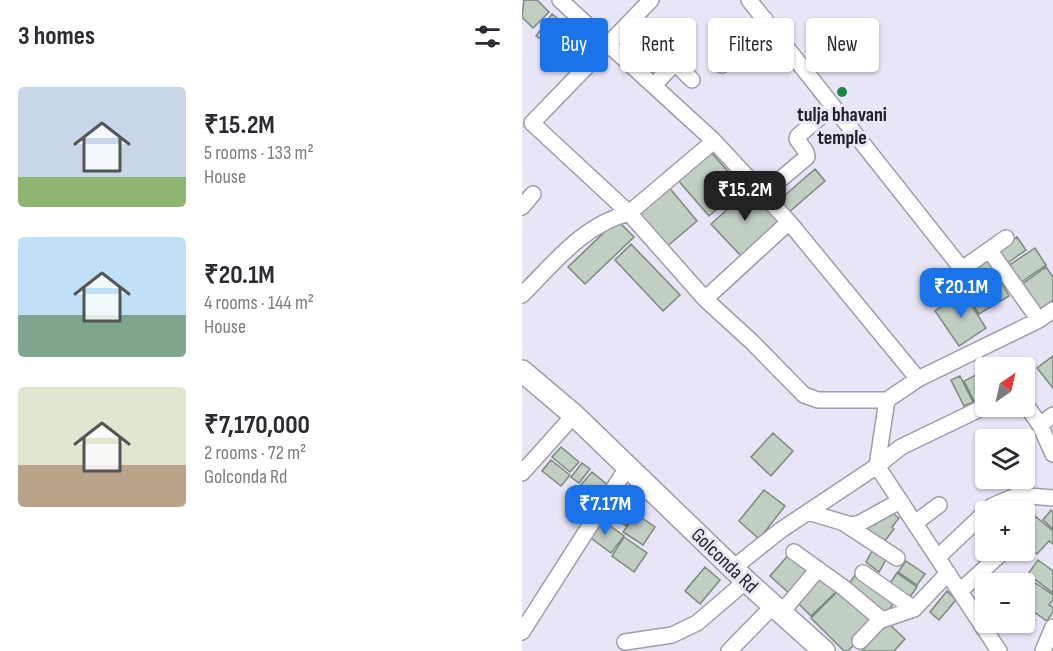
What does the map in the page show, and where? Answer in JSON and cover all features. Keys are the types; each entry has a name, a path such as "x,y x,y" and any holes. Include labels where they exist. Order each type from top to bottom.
{"main road":[{"name":"Golconda Rd","path":"525,379 574,415 824,651"}],"street":[{"path":"561,0 580,18"},
{"path":"651,0 608,44 714,141 789,222 918,379"},
{"path":"749,0 764,18"},
{"path":"794,56 962,269 1006,238"},
{"path":"654,85 675,63 692,80"},
{"path":"581,72 532,123 629,213 705,299 752,342 804,395 818,400 887,400 918,379 1040,320 1053,310"},
{"path":"763,194 807,158 808,154 797,137 833,106"},
{"path":"522,295 583,234 609,218 629,213 714,141"},
{"path":"522,207 533,194"},
{"path":"705,299 789,222"},
{"path":"990,251 1040,320"},
{"path":"887,400 877,466 999,651"},
{"path":"625,642 672,636 698,623 781,530 877,466 901,447 975,411"},
{"path":"522,473 574,415"},
{"path":"1040,425 1053,415"},
{"path":"1034,417 1053,454"},
{"path":"523,627 628,466"},
{"path":"938,557 992,506 1018,495 1053,498"},
{"path":"845,524 860,524 900,501"},
{"path":"915,524 939,505"},
{"path":"808,512 845,524 897,558"},
{"path":"794,552 844,588 882,620"},
{"path":"960,591 993,561"},
{"path":"729,651 818,570"},
{"path":"863,573 914,609"},
{"path":"860,640 882,620 914,609 948,573"},
{"path":"1042,651 1052,632"}],"building":[{"path":"524,0 537,0 549,12 540,18 533,28 522,17"},
{"path":"709,150 742,187 709,216 677,179"},
{"path":"815,169 825,181 787,214 777,202"},
{"path":"667,185 697,221 664,249 634,213"},
{"path":"750,189 779,220 741,256 711,224"},
{"path":"617,220 634,237 585,284 568,267"},
{"path":"1017,237 1026,250 1003,266 994,254"},
{"path":"631,244 680,295 663,311 615,260"},
{"path":"1035,248 1046,265 1017,285 1005,268"},
{"path":"985,257 999,275 976,291 963,272"},
{"path":"1046,267 1053,277 1053,300 1036,312 1018,287"},
{"path":"1000,280 1009,296 979,314 969,298"},
{"path":"963,292 986,328 959,346 935,311"},
{"path":"1053,356 1053,388 1037,368"},
{"path":"960,376 973,402 964,406 951,380"},
{"path":"975,376 975,400 974,401 964,381"},
{"path":"773,433 793,451 771,476 751,457"},
{"path":"561,447 579,462 570,472 552,457"},
{"path":"551,460 570,475 561,486 542,471"},
{"path":"582,463 590,469 579,483 571,477"},
{"path":"592,472 609,486 590,508 573,494"},
{"path":"764,490 785,506 759,539 739,521"},
{"path":"615,494 637,510 626,526 603,510"},
{"path":"1051,510 1053,512 1053,529 1043,520"},
{"path":"889,511 899,518 881,546 865,531 871,522 875,525 879,518"},
{"path":"636,514 655,527 643,545 623,532"},
{"path":"1035,516 1053,531 1053,544 1049,541 1037,554 1035,552"},
{"path":"599,518 624,536 611,553 587,535"},
{"path":"624,537 647,553 634,572 612,556"},
{"path":"875,546 889,554 879,572 866,562"},
{"path":"791,552 811,570 790,594 770,576"},
{"path":"1038,560 1053,571 1053,593 1035,579 1035,573 1029,573"},
{"path":"906,561 925,574 917,585 898,572"},
{"path":"705,567 720,580 700,604 685,591"},
{"path":"820,573 838,590 811,616 794,599"},
{"path":"897,573 917,587 910,597 890,583"},
{"path":"855,575 895,601 886,614 847,587"},
{"path":"1035,583 1053,595 1053,600 1049,605 1053,607 1053,612 1047,621 1035,613"},
{"path":"841,588 876,622 848,651 844,651 811,618"},
{"path":"947,591 956,600 939,620 930,612"},
{"path":"888,623 905,639 894,651 862,651"}],"place":[{"name":"tulja bhavani temple","path":"842,92"}]}
